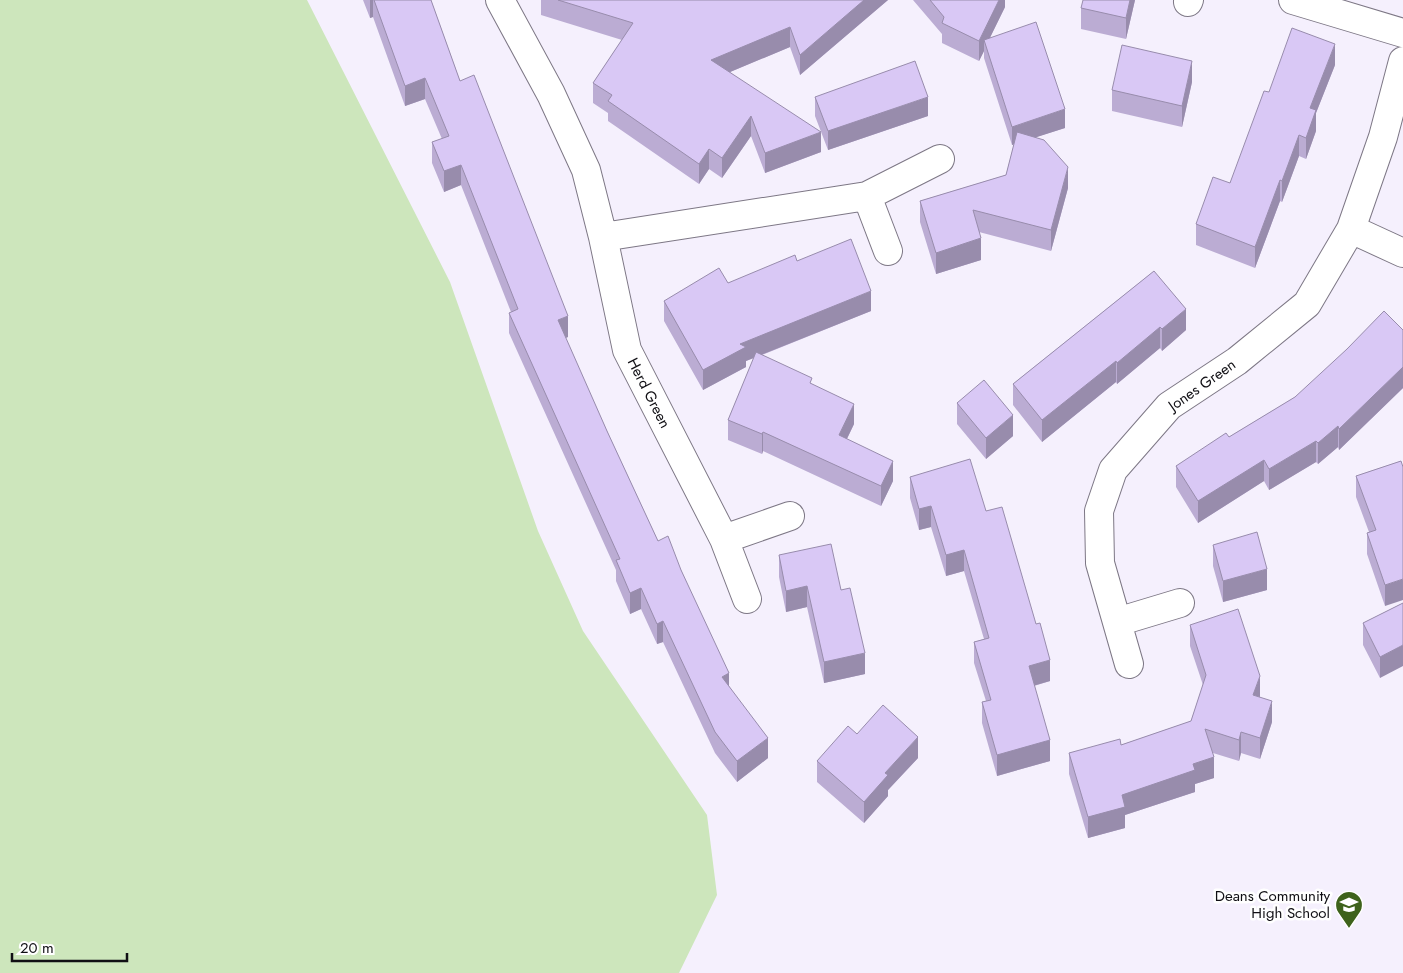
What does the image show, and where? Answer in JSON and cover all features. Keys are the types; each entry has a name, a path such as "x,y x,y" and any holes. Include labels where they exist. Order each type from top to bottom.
{"street":[{"name":"Herd Green","path":"500,0 551,94 586,170 603,237 626,350 724,539 747,599"},
{"path":"1293,0 1403,32"},
{"name":"Jones Green","path":"1129,664 1100,563 1099,511 1113,470 1168,406 1237,361 1308,304 1351,229 1382,137 1403,62"},
{"path":"603,237 867,196 940,159"},
{"path":"867,196 888,251"},
{"path":"1351,229 1403,252"},
{"path":"724,539 790,516"},
{"path":"1117,622 1180,603"}],"green space":[{"path":"0,0 307,0 450,282 538,531 583,631 707,815 717,895 679,973 0,973"}],"building":[{"path":"374,0 431,0 460,81 474,75 568,316 558,320 607,431 658,541 668,536 681,570 729,673 722,677 768,738 737,761 715,732 663,621 657,624 641,588 630,593 616,560 620,559 509,313 518,309 461,165 444,171 432,142 449,136 425,78 405,86"},
{"path":"558,0 864,0 800,55 790,27 711,60 821,132 765,153 751,116 722,158 709,149 699,164 608,101 612,95 593,83 633,23"},
{"path":"930,0 999,0 979,41 942,23 944,17"},
{"path":"1083,0 1130,0 1126,18 1081,8"},
{"path":"1036,22 1065,109 1012,127 984,40"},
{"path":"1292,28 1335,44 1310,108 1316,110 1306,138 1299,135 1255,247 1196,224 1213,177 1230,183 1264,91 1269,92"},
{"path":"1122,45 1192,61 1182,106 1112,90"},
{"path":"915,61 928,97 828,131 815,97"},
{"path":"1017,132 1044,140 1068,167 1051,230 973,210 981,238 936,253 920,201 1006,175"},
{"path":"851,239 871,291 740,344 746,347 703,370 664,301 719,268 728,283 795,255 797,261"},
{"path":"1154,271 1186,309 1162,329 1160,327 1117,363 1116,361 1042,420 1013,384"},
{"path":"1384,311 1403,330 1403,367 1339,429 1338,426 1318,443 1316,441 1269,469 1264,460 1198,501 1176,466 1226,433 1229,437 1295,397 1347,349"},
{"path":"756,352 812,378 810,383 854,404 839,435 893,461 881,486 763,432 762,434 728,420"},
{"path":"984,380 1013,415 986,438 957,403"},
{"path":"970,459 986,511 1002,507 1036,624 1040,623 1050,660 1029,666 1050,740 997,755 982,702 991,700 974,642 989,638 964,550 946,555 931,506 919,509 910,477"},
{"path":"1401,461 1403,467 1403,579 1385,585 1367,533 1376,530 1356,476"},
{"path":"1257,532 1267,569 1223,581 1213,545"},
{"path":"831,544 841,590 850,588 865,653 824,662 807,586 786,591 779,555"},
{"path":"1403,603 1403,645 1380,657 1363,623"},
{"path":"1238,609 1260,676 1253,695 1272,701 1260,738 1241,732 1239,740 1205,729 1214,757 1193,764 1195,770 1122,795 1125,807 1088,817 1069,753 1120,739 1121,745 1191,721 1206,675 1190,625"},
{"path":"883,705 918,737 885,773 888,775 864,802 817,761 848,726 857,734"}],"place":[{"name":"Deans Community High School","path":"1349,929"}]}
